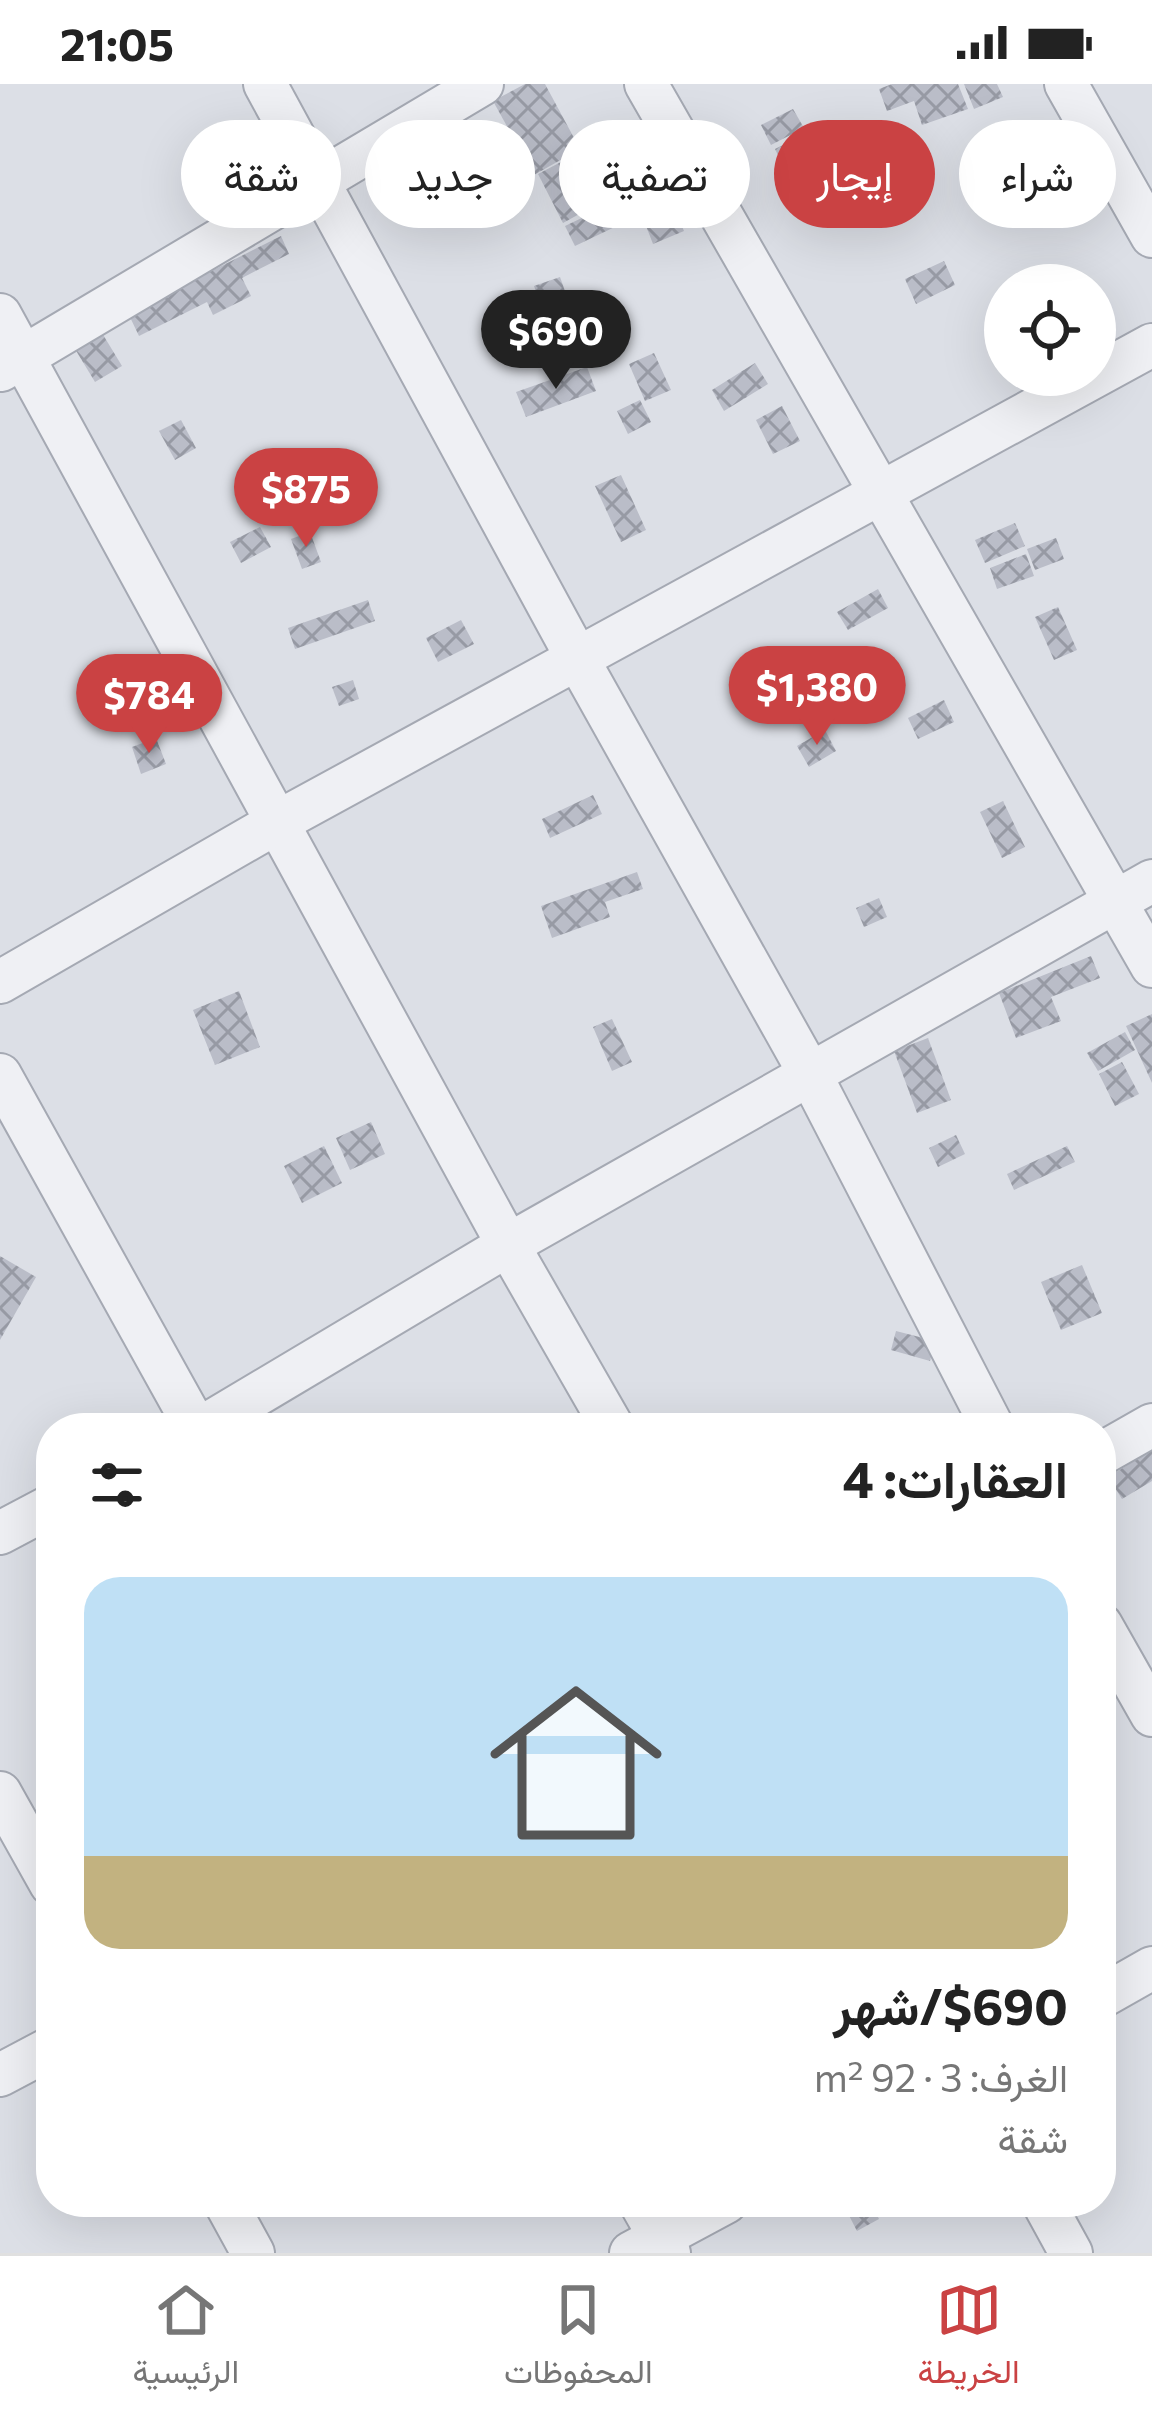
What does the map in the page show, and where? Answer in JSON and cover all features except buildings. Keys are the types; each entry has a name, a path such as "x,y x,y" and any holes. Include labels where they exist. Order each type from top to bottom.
{"street":[{"path":"265,84 284,120"},
{"path":"341,168 482,84"},
{"path":"646,84 881,496 1134,891 1152,967"},
{"path":"1066,84 1152,236"},
{"path":"341,224 810,1074 985,1413"},
{"path":"12,364 241,228"},
{"path":"0,316 12,364 276,823 604,1413"},
{"path":"0,982 276,823 1152,345"},
{"path":"224,1413 508,1245 1134,891"},
{"path":"0,1075 191,1413"},
{"path":"1116,1445 1152,1425"},
{"path":"0,1533 36,1514"},
{"path":"1116,1651 1152,1715"},
{"path":"0,1793 36,1857"},
{"path":"1116,1988 1152,1968"},
{"path":"0,2075 36,2056"},
{"path":"233,2217 253,2253"},
{"path":"650,2236 692,2217"},
{"path":"1051,2217 1071,2253"}]}
